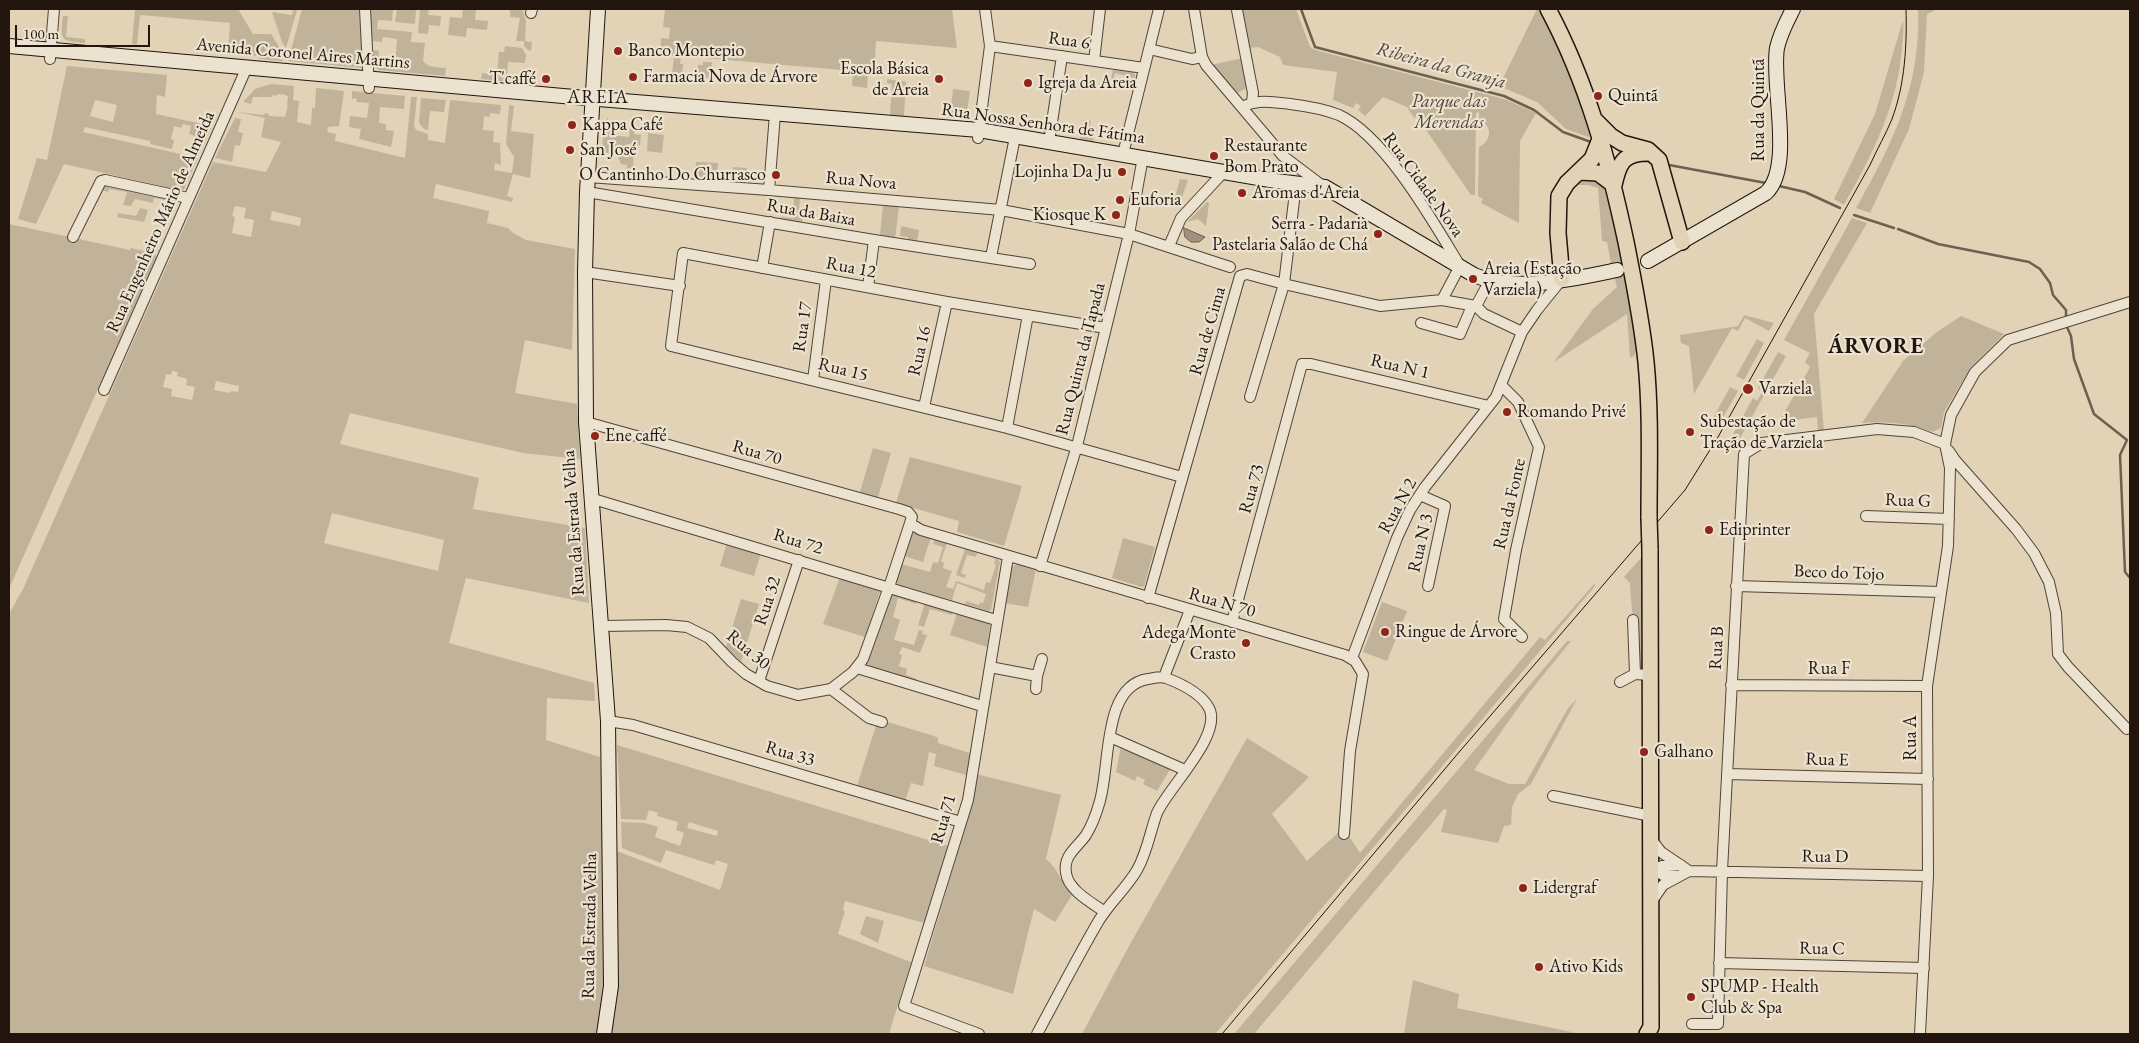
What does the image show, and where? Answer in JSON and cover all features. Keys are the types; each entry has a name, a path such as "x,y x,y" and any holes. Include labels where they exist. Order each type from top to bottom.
{"main road":[{"path":"1548,9 1576,69 1595,119 1614,185 1636,294 1646,363 1649,421 1650,549 1643,675 1651,816 1651,1032"},
{"path":"1595,119 1611,136 1622,143 1643,148 1653,153 1662,167 1682,242"},
{"path":"1562,279 1558,233 1559,196 1567,183 1592,159 1600,139"},
{"path":"1614,185 1617,173 1625,158 1631,155 1653,153"},
{"path":"1580,172 1598,173 1614,185"}],"street":[{"path":"51,55 54,9"},
{"path":"365,9 369,83"},
{"name":"Rua da Estrada Velha","path":"598,9 594,102 588,177 585,272 586,422 590,498 608,721 612,986 604,1034"},
{"path":"978,134 990,46 985,9"},
{"path":"1094,61 1100,9"},
{"path":"1123,154 1159,9"},
{"path":"1194,9 1202,57 1206,65 1283,156 1325,187 1489,282 1519,284 1581,277 1617,270"},
{"name":"Rua da Quintã","path":"1648,261 1772,188 1778,176 1780,154 1777,48 1793,9"},
{"path":"1237,10 1253,93 1252,102"},
{"name":"Avenida Coronel Aires Martins","path":"9,46 51,55"},
{"name":"Rua 6","path":"990,46 1144,68"},
{"path":"1149,49 1192,58 1202,57"},
{"name":"Avenida Coronel Aires Martins","path":"9,56 51,55 594,102"},
{"path":"1049,142 1062,56"},
{"name":"Rua Engenheiro Mário de Almeida","path":"104,390 245,72"},
{"name":"Rua Cidade Nova","path":"1242,107 1252,102 1263,101 1308,106 1338,115 1358,126 1396,169 1434,222 1460,266"},
{"name":"Rua Nossa Senhora de Fátima","path":"594,102 978,134 1142,161 1325,187"},
{"path":"770,190 774,117"},
{"path":"991,257 1015,141"},
{"name":"Rua Nossa Senhora de Fátima","path":"1015,141 1049,142 1123,154 1142,161 1220,176 1276,181"},
{"name":"Rua Quinta da Tapada","path":"1040,566 1077,446 1128,234 1142,161"},
{"path":"1169,246 1181,218 1220,176"},
{"name":"Rua Nova","path":"588,177 770,190 1001,210 1128,234 1230,266"},
{"path":"73,237 101,181 105,180 188,198"},
{"path":"1250,397 1284,284 1296,184"},
{"name":"Rua da Baixa","path":"588,192 1030,264"},
{"path":"762,268 770,222"},
{"path":"868,288 874,240"},
{"name":"Rua 12","path":"671,346 683,253 868,288 1106,328"},
{"path":"1442,300 1460,266"},
{"path":"585,272 680,286"},
{"name":"Rua de Cima","path":"1148,598 1240,276 1247,274 1380,306 1442,300 1474,306 1484,314 1522,332"},
{"path":"1501,385 1522,332 1562,279"},
{"name":"Rua 17","path":"813,380 826,280"},
{"path":"1421,324 1460,334 1489,282"},
{"name":"Rua 16","path":"924,407 947,302"},
{"path":"2127,729 2058,654 2056,613 2049,582 2034,553 2016,529 1955,460 1945,444 1951,415 1975,372 2008,340 2130,302"},
{"path":"1007,428 1028,315"},
{"name":"Rua 15","path":"671,346 1007,428 1077,446 1182,477"},
{"name":"Rua N 1","path":"1302,364 1311,364 1489,406"},
{"name":"Rua 73","path":"1232,622 1302,364"},
{"name":"Rua N 2","path":"1352,658 1397,538 1420,495 1489,406 1501,385"},
{"name":"Rua da Fonte","path":"1501,385 1518,402 1539,447 1516,550 1504,618 1522,637"},
{"name":"Rua 70","path":"586,422 899,509 908,512 912,517 911,524"},
{"name":"Rua B","path":"1692,1024 1718,1024 1726,774 1744,454 1762,443 1877,429 1914,432 1945,444"},
{"name":"Rua A","path":"1920,1034 1928,876 1927,686 1941,592 1949,519 1950,468 1945,444"},
{"name":"Rua N 3","path":"1420,495 1445,506 1428,586"},
{"name":"Rua 72","path":"590,498 996,620"},
{"name":"Rua G","path":"1866,516 1949,519"},
{"path":"911,524 858,668 982,706"},
{"name":"Rua N 70","path":"911,524 921,530 1008,557 1352,658"},
{"name":"Rua 71","path":"979,1034 904,1006 968,800 996,620 1008,557"},
{"name":"Rua 32","path":"759,681 799,560"},
{"name":"Beco do Tojo","path":"1736,586 1941,592"},
{"path":"1164,677 1190,610"},
{"path":"1620,682 1643,675 1633,620"},
{"name":"Rua 30","path":"601,626 666,625 687,627 709,638 732,662 759,681 781,691 798,695 831,689 858,668"},
{"path":"1344,834 1350,751 1363,674 1352,658"},
{"path":"1036,689 1036,676 1042,659"},
{"path":"990,667 1036,676"},
{"path":"1036,1034 1105,912 1138,869 1158,812 1204,743 1210,724 1211,716 1209,709 1197,694 1164,677 1144,679 1129,686 1124,691 1115,713 1102,794 1096,813 1085,837 1070,852 1065,864 1066,876 1071,885 1105,912"},
{"name":"Rua F","path":"1731,685 1927,686"},
{"path":"831,689 869,718 882,722"},
{"name":"Rua 33","path":"608,721 633,725 961,822"},
{"path":"1110,737 1185,770"},
{"name":"Rua E","path":"1726,774 1928,779"},
{"path":"1553,796 1651,816"},
{"path":"1651,839 1661,852 1685,868 1680,876 1663,886 1652,901"},
{"name":"Rua D","path":"1652,869 1662,866 1722,871 1928,876"},
{"path":"1652,869 1663,875 1680,876"},
{"name":"Rua C","path":"1720,963 1924,968"}],"green space":[{"path":"135,9 238,9 253,34 271,34 283,53 282,61 228,53 230,23 140,15 137,45 132,44"},
{"path":"293,9 297,9 286,48 282,42 272,12 292,15"},
{"path":"302,9 359,9 363,68 288,61"},
{"path":"370,9 393,9 392,21 378,20 377,29 412,32 411,42 425,43 423,61 430,66 446,68 445,76 379,70 376,68 372,50 379,51 378,63 395,64 397,39 383,37 382,42 372,41"},
{"path":"397,9 416,9 415,24 395,22"},
{"path":"420,9 429,9 428,15 441,16 440,26 429,25 428,34 418,33"},
{"path":"463,9 476,9 475,20 488,21 487,30 467,28 466,37 448,35 450,17 462,18"},
{"path":"510,9 522,9 526,21 525,41 532,42 531,51 524,46 524,41 516,41 520,18 510,17"},
{"path":"665,9 952,9 957,48 876,41 874,73 868,73 867,88 852,86 853,71 681,56 680,64 683,64 682,75 672,74 674,56 660,54 661,38 669,39 670,28 663,27"},
{"name":"Parque das Merendas","path":"1242,9 1296,9 1310,47 1315,50 1504,99 1536,113 1520,141 1519,223 1481,203 1483,199 1478,196 1479,147 1486,141 1489,133 1487,125 1479,120 1479,112 1476,113 1475,195 1471,195 1417,117 1414,118 1407,107 1383,97 1365,116 1358,110 1361,106 1356,103 1353,108 1333,100 1337,72 1283,65 1280,57 1258,47 1248,48"},
{"path":"1537,9 1540,9 1568,71 1591,138 1566,129 1537,102 1499,86"},
{"path":"1918,9 1935,10 1927,14 1924,72 1909,129 1870,213 1856,208 1882,160 1902,113 1915,63 1918,37"},
{"path":"63,16 68,16 66,37 85,39 85,43 64,38 62,35"},
{"path":"1903,20 1900,68 1889,109 1874,148 1844,205 1834,199 1875,114"},
{"path":"505,46 522,48 526,55 525,63 508,62 507,75 524,76 524,83 481,79 482,73 497,75 499,52 504,52"},
{"path":"1243,58 1248,87 1236,94 1211,65"},
{"path":"703,62 712,62 710,78 700,77 700,73 697,73 698,65 703,65"},
{"path":"67,66 167,75 165,97 157,95 156,114 212,126 199,155 190,154 195,136 189,134 191,126 183,124 181,128 174,126 171,139 174,140 172,149 150,144 150,141 85,127 83,132 198,158 183,191 64,164 36,224 18,219 37,158 47,160","holes":["95,100 117,105 113,122 90,116"]},
{"path":"1113,69 1129,71 1134,74 1135,83 1133,90 1131,89 1133,78 1115,73 1113,82 1111,81"},
{"path":"887,79 906,82 904,116 890,115 892,84 887,83"},
{"path":"271,84 294,86 293,100 299,101 297,122 311,125 312,108 315,108 316,88 344,91 339,126 328,127 327,132 336,134 335,141 405,158 411,97 417,97 414,126 416,130 428,134 428,140 445,143 450,100 501,105 500,114 490,113 490,117 484,116 483,130 494,131 493,142 500,143 501,165 495,163 494,170 512,173 514,157 506,144 509,105 514,106 511,131 534,134 530,178 513,174 507,196 513,198 512,202 436,184 433,198 489,211 487,223 508,228 526,240 575,249 572,350 525,340 515,393 577,404 580,459 523,453 350,413 340,444 479,478 473,509 585,528 589,603 466,578 449,643 594,683 595,701 547,698 546,740 600,757 606,847 720,890 728,864 716,860 714,865 666,850 661,863 622,848 621,822 645,823 658,827 655,837 680,846 684,833 676,830 678,822 657,816 658,813 649,810 646,820 621,819 617,745 948,846 924,923 845,901 843,910 845,911 838,934 911,962 889,1034 9,1034 9,614 23,589 213,162 266,172 281,142 261,137 265,118 237,112 264,115 265,113 269,114 269,116 285,117 288,105 288,97 286,95 277,94 277,96 272,95 272,97 253,97 251,104 243,102 255,89","holes":["235,206 246,208 244,218 254,220 251,237 232,233 235,217 232,216","272,211 301,218 300,226 270,220","172,371 178,372 177,376 187,379 186,385 195,387 192,400 171,396 172,389 163,387 166,374 171,375","216,381 239,386 238,392 231,391 230,393 214,390","332,513 444,540 438,571 324,543","689,822 718,831 717,836 687,828"]},
{"path":"953,89 970,91 966,118 950,116"},
{"path":"352,91 405,96 404,109 380,107 379,123 386,124 386,130 394,131 391,147 359,139 361,129 349,127 350,116 367,118 369,103 357,102 356,98 352,99"},
{"path":"421,98 446,100 444,112 430,111 428,130 424,129 419,123"},
{"path":"608,117 608,126 612,127 611,135 629,137 631,117 635,117 634,134 641,135 640,145 628,144 628,153 634,155 632,177 626,176 627,165 621,164 617,155 602,152 604,124"},
{"path":"235,118 241,119 238,132 243,133 240,146 235,145 232,162 215,158"},
{"path":"1083,120 1091,121 1090,126 1093,127 1094,142 1080,139"},
{"path":"648,133 664,135 662,153 647,151"},
{"path":"696,162 718,163 716,183 698,182 698,173 695,173"},
{"path":"733,167 747,168 746,185 732,184"},
{"path":"1591,178 1602,182 1607,190 1624,270 1636,351 1634,356 1630,358 1627,314 1554,362 1593,309 1617,287 1607,242 1602,241 1598,188 1578,185 1582,181"},
{"path":"1180,179 1188,180 1180,203 1174,201"},
{"path":"106,184 176,200 177,202 154,198 153,203 135,199 131,206 123,205 127,192 109,189 108,192 101,190 103,185"},
{"path":"794,197 800,198 799,210 809,211 809,217 803,217 802,223 781,220 781,217 793,218"},
{"path":"1207,202 1209,203 1206,226 1198,219 1187,222"},
{"path":"883,204 899,206 895,239 880,236"},
{"path":"140,208 148,210 144,222 117,217 118,213 136,216"},
{"path":"1852,218 1867,223 1814,314 1824,431 1818,433 1817,417 1779,422 1810,367 1805,362 1810,353 1784,340"},
{"path":"9,224 130,250 131,248 153,253 155,246 158,247 154,255 157,256 9,589"},
{"path":"901,226 919,230 917,242 908,241 908,237 900,236"},
{"path":"1744,315 1774,323 1769,331 1745,318 1738,331 1732,328 1694,394 1689,346 1681,343 1680,335 1738,326"},
{"path":"1961,316 2004,334 1971,367 1944,412 1941,428 1932,432 1898,423 1862,423 1903,361 1937,332"},
{"path":"1757,339 1764,343 1744,380 1736,376"},
{"path":"1778,352 1786,356 1740,438 1733,434 1753,398 1757,401 1763,391 1758,388"},
{"path":"1730,387 1738,391 1718,426 1711,422"},
{"path":"873,448 891,453 878,497 860,492"},
{"path":"910,457 1022,486 1004,546 957,532 959,521 896,503"},
{"path":"915,532 931,537 923,562 904,556"},
{"path":"1123,538 1155,547 1144,586 1142,587 1112,578"},
{"path":"935,539 947,543 941,561 944,563 943,568 952,571 946,587 953,589 956,581 984,590 986,582 990,583 996,565 994,564 996,558 1000,562 991,610 988,611 965,604 966,601 979,605 980,602 983,603 986,594 957,583 952,600 897,584 896,580 901,564 930,572 933,562 938,563 943,547 933,544"},
{"path":"727,543 761,553 754,576 720,566"},
{"path":"965,549 977,553 976,557 967,555 961,573 966,575 965,578 956,575"},
{"path":"1641,558 1642,670 1638,666 1635,618 1632,612 1630,583 1624,577"},
{"path":"1017,564 1036,569 1028,607 1004,603 1010,568"},
{"path":"840,577 879,589 880,592 865,637 823,624"},
{"path":"1594,584 1596,585 1215,1034 1082,1034 1129,946 1247,738 1309,777 1272,814 1307,861 1340,831 1349,836 1360,853 1540,637 1545,640"},
{"path":"894,594 917,600 916,604 898,598 893,617 900,620 894,640 914,645 919,630 923,631 922,634 927,635 920,653 902,647 899,654 902,655 899,666 907,669 906,675 917,679 916,683 869,668 867,663 891,595"},
{"path":"741,599 759,604 741,662 726,647"},
{"name":"Ringue de Árvore","path":"1382,602 1407,611 1387,661 1363,652"},
{"path":"925,603 953,611 952,615 930,609 924,627 918,625"},
{"path":"957,613 988,622 990,625 987,647 950,635"},
{"path":"1567,641 1571,641 1528,694 1474,770 1509,784 1525,784 1568,708 1577,699 1531,784 1518,794 1512,807 1511,825 1504,826 1498,843 1441,832 1447,810 1444,809 1254,1034 1234,1034"},
{"path":"878,719 934,736 938,738 938,743 970,753 966,775 934,766 936,754 929,752 923,786 911,783 905,801 857,786"},
{"path":"1121,746 1171,768 1157,791 1143,784 1145,780 1137,776 1135,781 1116,772"},
{"path":"976,774 1061,795 1046,859 1054,867 1072,895 1055,922 1034,909 1013,994 924,966 968,818"},
{"path":"866,916 884,921 878,943 860,934"},
{"path":"1413,980 1459,994 1457,1008 1581,1034 1404,1034"}],"shaded area":[{"path":"1184,228 1205,237 1199,242 1191,242 1185,237"}],"waterway":[{"name":"Ribeira da Granja","path":"1301,9 1315,47 1504,96 1534,110 1563,132 1591,142"},
{"name":"Ribeira da Granja","path":"1669,165 1766,183"},
{"name":"Ribeira da Granja","path":"1779,186 1805,192 1840,208"},
{"name":"Ribeira da Granja","path":"1854,215 1894,228"},
{"name":"Ribeira da Granja","path":"1898,229 1938,244 2029,262 2040,269 2050,283 2053,295 2066,310 2066,317"},
{"name":"Ribeira da Granja","path":"2067,327 2071,336 2074,359 2094,414 2127,440 2120,455 2125,572 2130,578"}],"tram line":[{"path":"1222,1034 1460,751 1685,490 1718,437 1870,165 1890,125 1902,79 1906,37 1906,9"}],"place":[{"name":"Banco Montepio","path":"618,51"},
{"name":"Farmacia Nova de Árvore","path":"633,77"},
{"name":"T'caffé","path":"546,79"},
{"name":"Escola Básica de Areia","path":"939,79"},
{"name":"Igreja da Areia","path":"1028,83"},
{"name":"Quintã","path":"1598,96"},
{"name":"Kappa Café","path":"572,125"},
{"name":"San José","path":"570,150"},
{"name":"Restaurante Bom Prato","path":"1214,156"},
{"name":"Lojinha Da Ju","path":"1122,172"},
{"name":"O Cantinho Do Churrasco","path":"776,175"},
{"name":"Aromas d'Areia","path":"1242,193"},
{"name":"Euforia","path":"1120,200"},
{"name":"Kiosque K","path":"1116,215"},
{"name":"Serra - Padaria Pastelaria Salão de Chá","path":"1378,234"},
{"name":"Areia (Estação Varziela)","path":"1473,279"},
{"name":"Varziela","path":"1748,389"},
{"name":"Romando Privé","path":"1507,412"},
{"name":"Subestação de Tração de Varziela","path":"1690,432"},
{"name":"Ene caffé","path":"595,436"},
{"name":"Ediprinter","path":"1709,530"},
{"name":"Ringue de Árvore","path":"1385,632"},
{"name":"Adega Monte Crasto","path":"1246,643"},
{"name":"Galhano","path":"1644,752"},
{"name":"Lidergraf","path":"1523,888"},
{"name":"Ativo Kids","path":"1539,967"},
{"name":"SPUMP - Health Club & Spa","path":"1691,997"}],"district":[{"name":"AREIA","path":"598,98"},
{"name":"ÁRVORE","path":"1876,347"}]}
